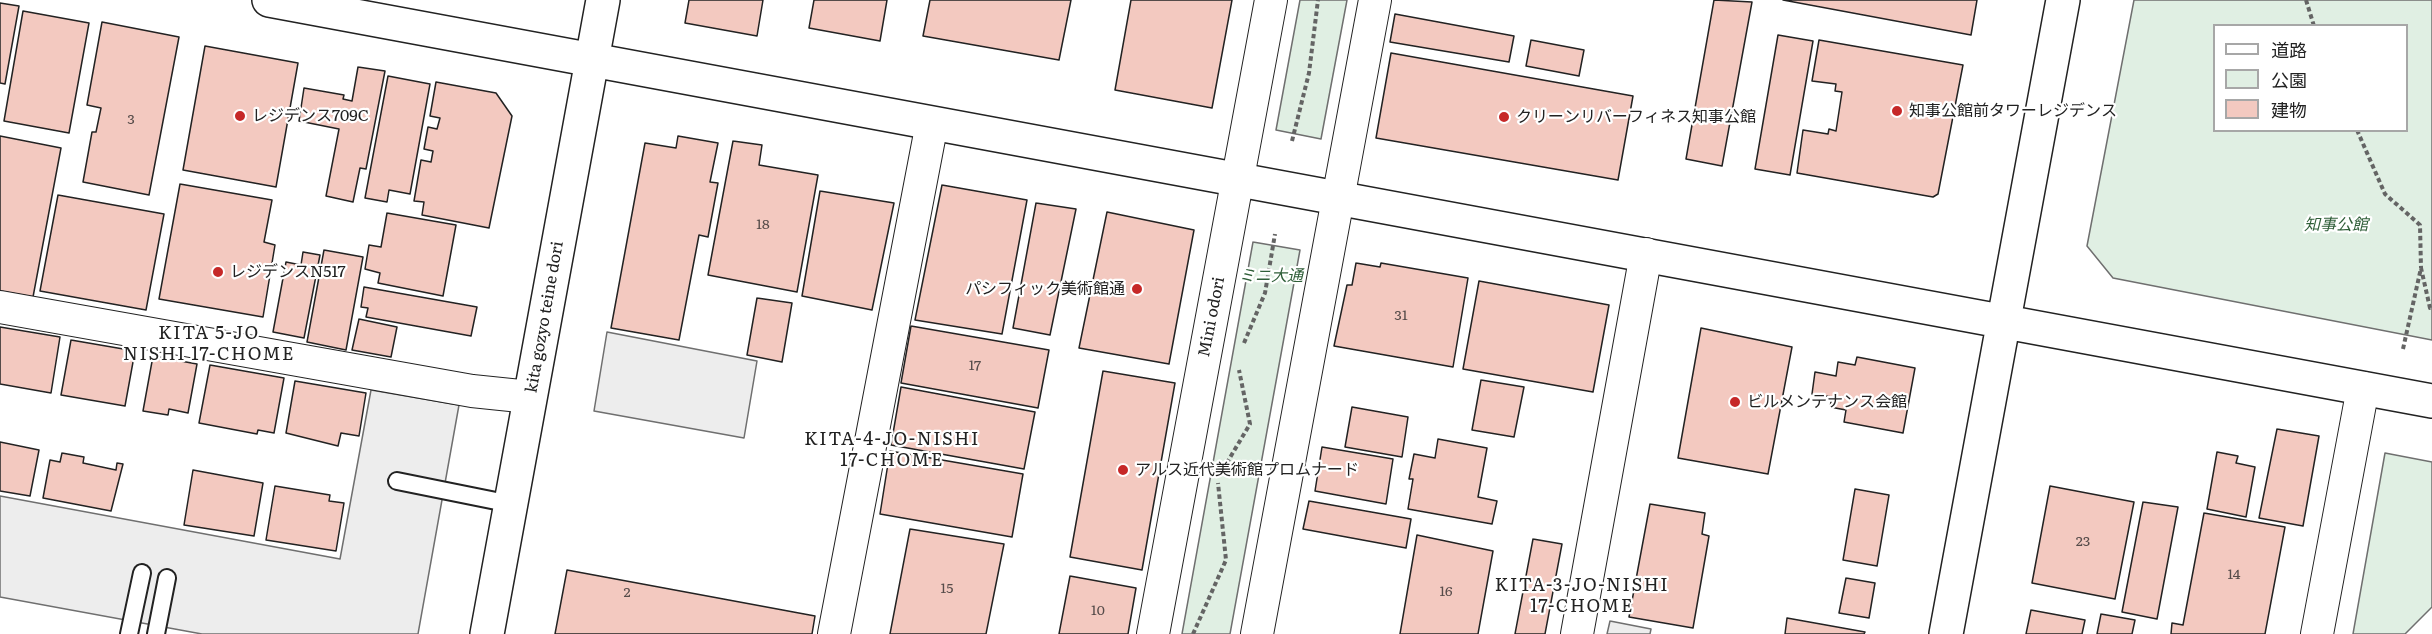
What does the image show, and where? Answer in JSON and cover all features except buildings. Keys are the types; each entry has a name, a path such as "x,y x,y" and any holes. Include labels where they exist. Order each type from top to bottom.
{"street":[{"path":"268,0 2432,401"},
{"name":"kita gozyo teine dori","path":"487,634 603,0"},
{"name":"Mini odori","path":"1153,634 1270,0"},
{"path":"1257,634 1375,0"},
{"path":"1946,634 2063,0"},
{"path":"834,634 932,123"},
{"path":"1577,634 1646,255"},
{"path":"0,307 461,389 530,397"},
{"path":"2317,634 2363,388"}],"lane":[{"path":"397,481 511,504"},
{"path":"129,634 142,573"},
{"path":"156,634 166,578"}],"path":[{"path":"1292,141 1309,73 1318,0"},
{"path":"2306,0 2313,24"},
{"path":"2358,132 2385,194 2420,225 2421,268 2403,349"},
{"path":"1241,351 1265,293 1275,234"},
{"path":"2421,268 2432,308"},
{"path":"1193,634 1226,560 1217,479 1250,424 1237,361"}],"green space":[{"path":"1300,0 1347,0 1321,139 1276,130"},
{"name":"知事公館","path":"2134,0 2432,0 2432,340 2113,278 2087,246"},
{"name":"ミニ大通","path":"1253,242 1300,250 1230,634 1182,634"},
{"path":"2385,453 2432,462 2432,607 2405,634 2353,634"}],"shaded area":[{"path":"607,332 757,361 744,438 594,411"},
{"path":"371,390 459,405 418,634 202,634 0,597 0,496 340,559"},
{"path":"1610,621 1651,629 1650,634 1607,634"}],"place":[{"name":"知事公館前タワーレジデンス","path":"1897,111"},
{"name":"レジデンス709C","path":"240,116"},
{"name":"クリーンリバーフィネス知事公館","path":"1504,117"},
{"name":"レジデンスN517","path":"218,272"},
{"name":"パシフィック美術館通","path":"1137,289"},
{"name":"ビルメンテナンス会館","path":"1735,402"},
{"name":"アルス近代美術館プロムナード","path":"1123,470"}],"district":[{"name":"KITA 5-JO NISHI 17-CHOME","path":"209,344"},
{"name":"KITA-4-JO-NISHI 17-CHOME","path":"892,450"},
{"name":"KITA-3-JO-NISHI 17-CHOME","path":"1582,596"}]}
